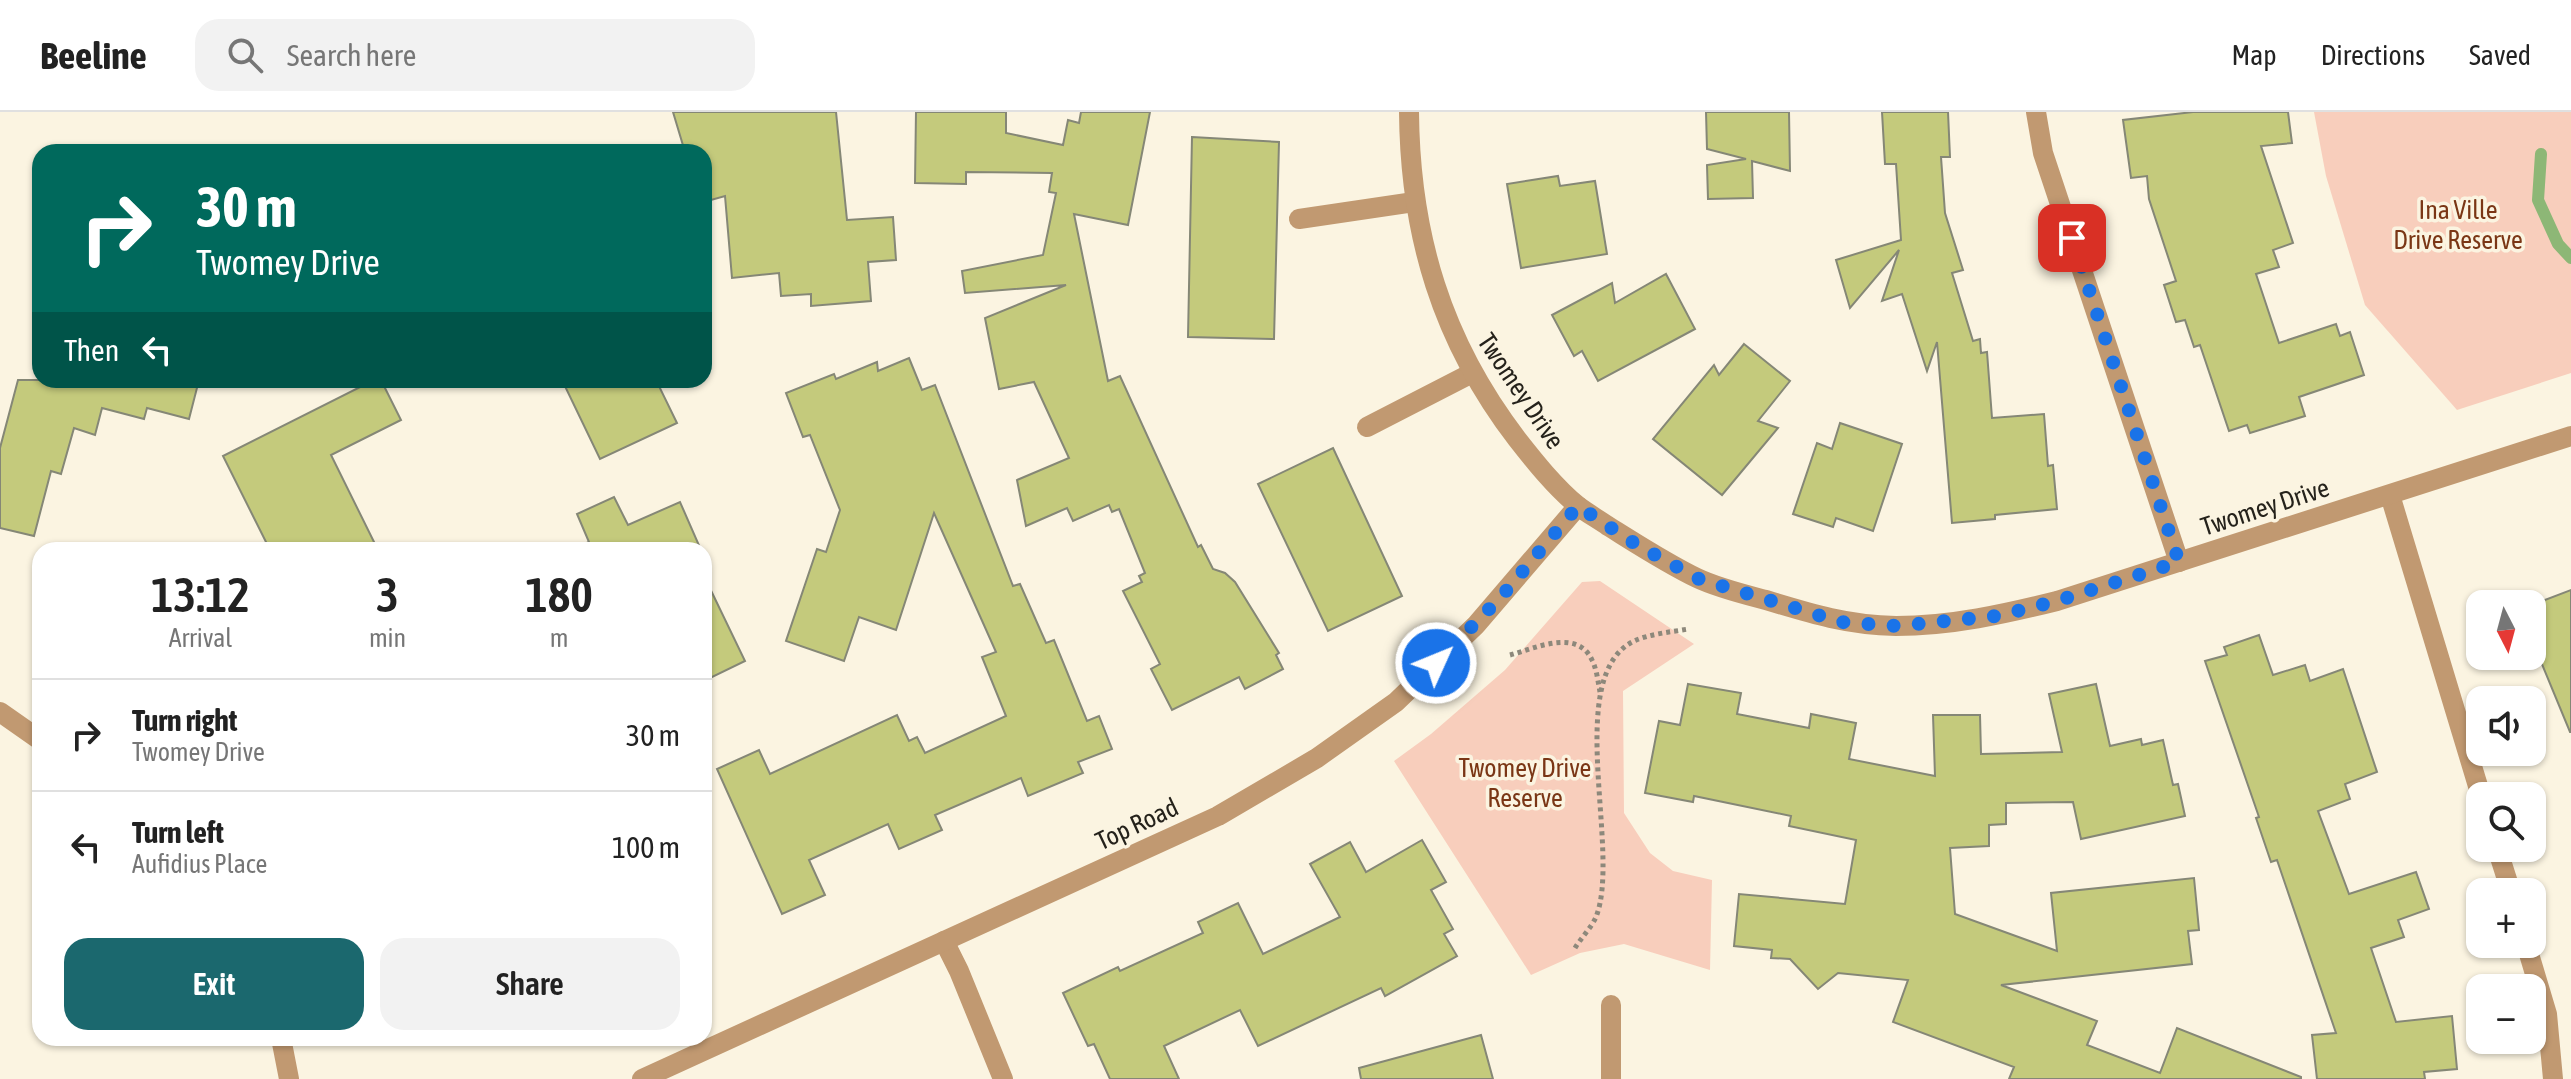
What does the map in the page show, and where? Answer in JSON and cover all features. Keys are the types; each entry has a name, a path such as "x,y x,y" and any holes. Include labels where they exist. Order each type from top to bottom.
{"street":[{"name":"Twomey Drive","path":"1409,112 1414,202 1430,275 1449,327 1472,373 1500,417 1537,465 1578,506 1637,545 1699,579 1841,622 1897,626 1997,616 2057,601 2571,436"},
{"path":"2036,112 2043,153 2179,562"},
{"path":"1299,219 1414,202"},
{"path":"1367,427 1472,373"},
{"path":"2390,495 2477,782"},
{"name":"Top Road","path":"642,1079 1218,816 1317,758 1396,702 1476,625 1578,506"},
{"path":"0,712 32,734"},
{"path":"944,941 1003,1079"},
{"path":"2530,958 2547,1014 2553,1079"},
{"path":"1611,1005 1611,1079"},
{"path":"283,1046 289,1079"}],"path":[{"path":"1575,948 1596,917 1603,873 1596,730 1600,693 1615,655 1634,641 1688,629"},
{"path":"1510,655 1565,641 1582,646 1592,661 1600,693"}],"green space":[{"name":"Ina Ville Drive Reserve","path":"2314,112 2571,112 2571,373 2457,410 2365,305 2326,176"},
{"name":"Twomey Drive Reserve","path":"1600,581 1694,644 1623,691 1624,813 1650,853 1673,871 1712,880 1710,970 1624,944 1580,953 1531,975 1394,761 1431,734 1505,670 1582,582"}],"building":[{"path":"673,112 836,112 847,220 893,217 896,260 868,262 871,301 811,306 811,294 781,296 779,273 732,278 725,196 712,200 712,144 683,144"},
{"path":"916,112 1006,112 1006,133 1063,145 1068,120 1079,123 1081,112 1150,112 1128,225 1074,214 1108,381 1120,376 1198,547 1201,545 1213,569 1225,573 1235,582 1279,653 1276,655 1283,669 1245,689 1239,677 1172,710 1151,669 1160,664 1123,591 1142,582 1139,576 1145,573 1119,509 1112,512 1109,505 1073,521 1067,508 1026,526 1017,480 1069,458 1034,382 999,389 985,318 1066,285 965,293 962,271 1043,255 1056,193 1049,192 1052,173 966,172 966,184 915,183"},
{"path":"1706,112 1789,112 1790,171 1752,161 1753,198 1708,199 1707,165 1746,159 1707,149"},
{"path":"1882,112 1948,112 1950,157 1941,157 1945,213 1963,270 1952,273 1973,341 1980,339 1981,353 1987,352 1992,418 2044,414 2048,466 2053,465 2057,509 1952,523 1937,342 1927,371 1902,294 1882,301 1899,250 1850,308 1836,260 1901,240 1896,164 1885,164"},
{"path":"2193,112 2288,112 2292,143 2261,146 2293,243 2273,250 2279,267 2256,274 2279,343 2336,324 2340,336 2350,332 2364,375 2299,397 2305,416 2250,433 2247,425 2229,431 2200,345 2194,347 2185,320 2176,322 2164,285 2176,281 2149,199 2147,176 2131,178 2123,120"},
{"path":"1192,137 1279,142 1274,339 1188,337"},
{"path":"1558,176 1560,186 1595,181 1607,254 1521,268 1507,184"},
{"path":"1666,274 1695,329 1598,381 1582,351 1574,356 1552,315 1612,283 1615,303"},
{"path":"1744,344 1790,381 1758,421 1778,428 1722,495 1653,439 1714,365 1719,375"},
{"path":"909,358 922,390 935,385 1013,586 1020,584 1046,643 1054,640 1087,721 1099,716 1112,749 1078,762 1083,773 1028,796 1021,778 935,815 942,830 899,849 888,824 809,860 825,895 782,914 717,769 759,750 770,774 897,715 909,741 917,737 925,753 1006,716 982,657 996,652 934,513 896,630 859,617 844,661 786,641 817,549 826,552 840,510 810,435 803,437 786,393 834,374 836,379 877,362 878,371"},
{"path":"18,380 32,380 32,388 197,388 189,419 147,408 144,419 102,408 95,435 74,428 61,474 51,471 34,536 0,528 0,448"},
{"path":"358,388 385,388 401,420 331,455 374,542 266,542 223,456"},
{"path":"566,388 660,388 677,423 600,459"},
{"path":"1840,423 1902,444 1873,531 1836,518 1833,527 1793,514 1817,443 1832,449"},
{"path":"1333,448 1402,596 1328,631 1258,484"},
{"path":"614,497 628,525 680,502 698,542 589,542 577,514"},
{"path":"2571,590 2571,732 2544,670 2546,600"},
{"path":"712,593 745,661 712,677"},
{"path":"2259,635 2273,675 2305,665 2310,681 2343,669 2377,772 2345,784 2350,799 2318,811 2349,894 2416,872 2429,909 2398,920 2404,937 2371,948 2396,1022 2452,1016 2457,1069 2424,1072 2425,1079 2317,1079 2312,1035 2336,1033 2277,860 2271,862 2256,818 2259,817 2205,661 2227,655 2224,647"},
{"path":"1688,684 1741,693 1737,714 1809,728 1811,714 1856,723 1849,759 1935,776 1933,715 1980,715 1981,754 2062,752 2049,694 2096,684 2110,746 2141,739 2142,745 2163,740 2173,785 2178,784 2185,816 2081,839 2073,802 2006,803 2006,824 1989,825 1989,846 1950,848 1955,914 2057,951 2051,893 2194,878 2199,930 2188,931 2192,964 2001,985 2097,1021 2087,1045 2160,1073 2177,1028 2301,1079 2009,1079 2014,1067 1893,1022 1908,980 1838,973 1818,989 1790,959 1771,958 1772,950 1734,946 1739,894 1845,904 1856,840 1789,826 1791,816 1694,796 1693,802 1645,793 1659,721 1680,725"},
{"path":"1422,840 1446,882 1431,890 1453,929 1444,934 1457,956 1385,996 1381,988 1258,1046 1240,1010 1164,1046 1179,1079 1110,1079 1094,1044 1088,1046 1063,993 1203,933 1198,922 1238,903 1263,954 1340,917 1310,864 1350,842 1366,872"},
{"path":"1481,1035 1493,1079 1361,1079 1359,1068"}],"waterway":[{"path":"2541,154 2538,200 2558,244 2571,258"}],"route":[{"path":"1436,663 1476,625 1578,506 1637,545 1699,579 1841,622 1897,626 1997,616 2057,601 2179,562 2072,238"}]}
